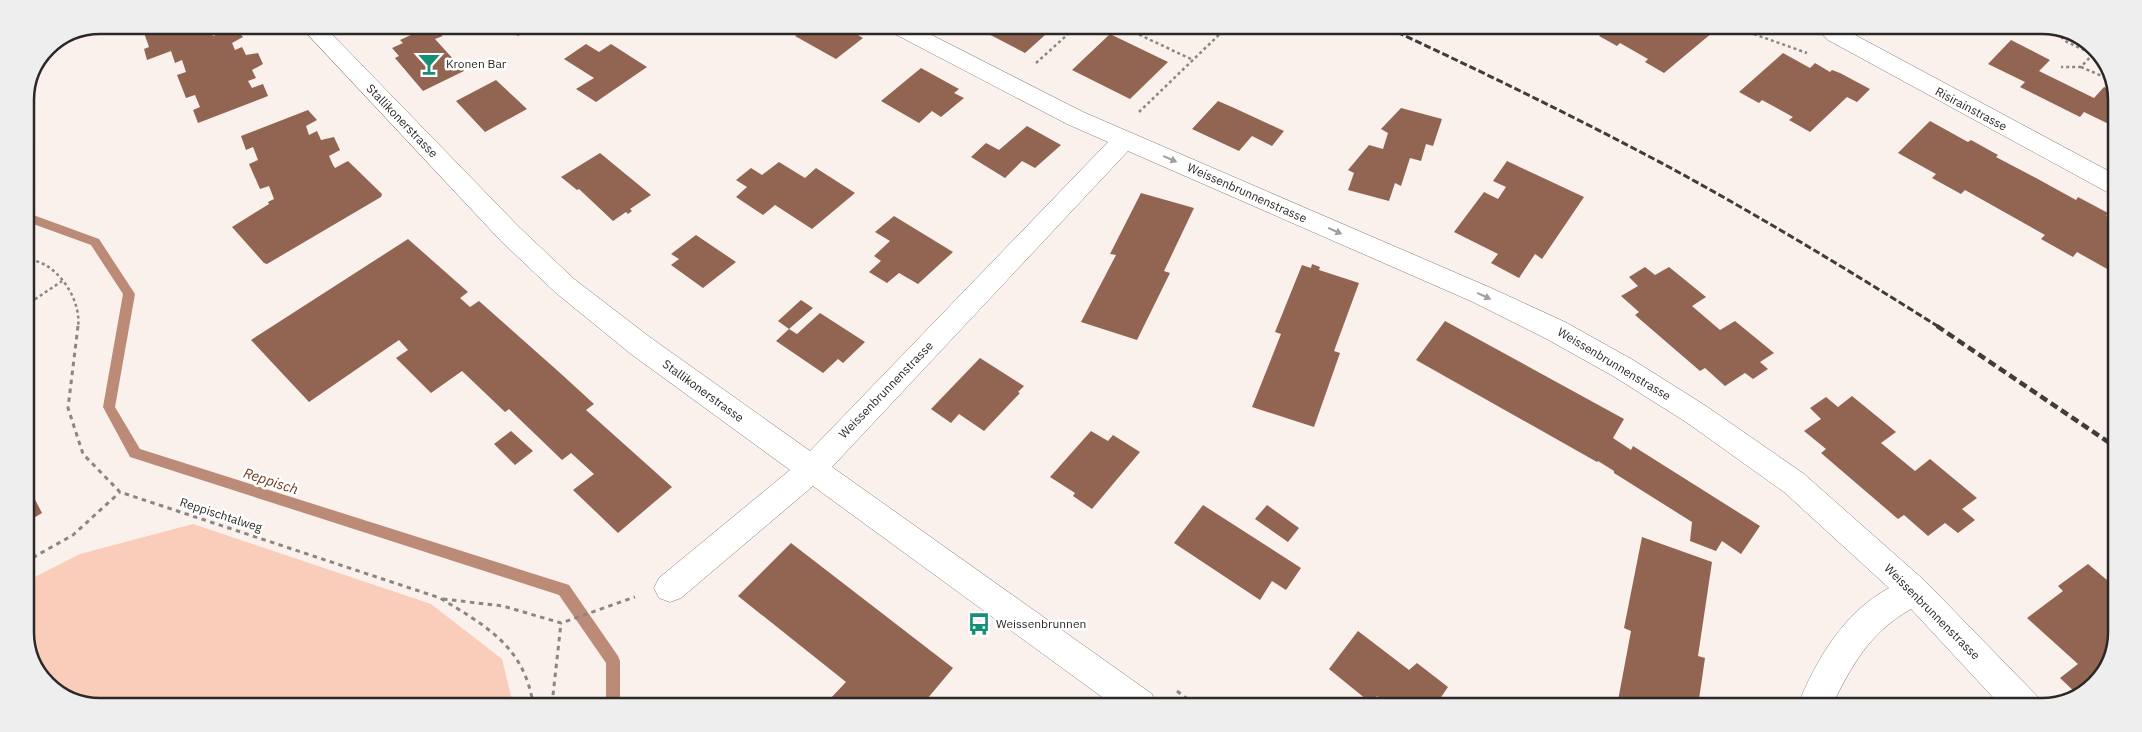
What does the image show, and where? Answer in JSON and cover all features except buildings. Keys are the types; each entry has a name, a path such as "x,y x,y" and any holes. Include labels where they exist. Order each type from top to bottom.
{"street":[{"name":"Stallikonerstrasse","path":"319,34 510,234 565,286 640,346 813,468 1130,698"},
{"name":"Weissenbrunnenstrasse","path":"913,34 1075,118 1482,295 1556,330 1623,368 1696,414 1794,483 1914,591 2016,698"},
{"name":"Risirainstrasse","path":"1835,34 2108,182"},
{"name":"Weissenbrunnenstrasse","path":"657,591 813,468 1120,137"},
{"path":"1818,698 1847,648 1870,618 1914,591"}],"path":[{"path":"1038,61 1068,34"},
{"path":"1138,34 1193,60"},
{"path":"1120,137 1220,34"},
{"path":"2061,36 2067,42 2087,51"},
{"path":"2081,68 2091,56"},
{"path":"2061,67 2081,68 2104,77"},
{"name":"Reppischtalweg","path":"34,261 47,266 62,281 75,300 79,321 68,408 83,454 120,492 440,598 485,625 514,653 530,684 532,698"},
{"path":"34,300 62,281"},
{"path":"34,557 73,535 120,492"},
{"path":"440,598 503,606 561,622 657,591"},
{"path":"554,698 561,622"}],"shaded area":[{"path":"193,524 431,604 502,659 512,698 100,698 79,695 63,687 53,679 37,653 34,636 34,577 80,554"}],"waterway":[{"name":"Reppisch","path":"34,219 95,242 129,294 109,407 135,453 564,590 613,661 613,698"}],"railway":[{"path":"1401,34 1530,96 1669,167 1805,245 1939,327"},
{"path":"1937,326 2108,442"}],"place":[{"name":"Kronen Bar","path":"429,64"},
{"name":"Weissenbrunnen","path":"979,624"}]}
